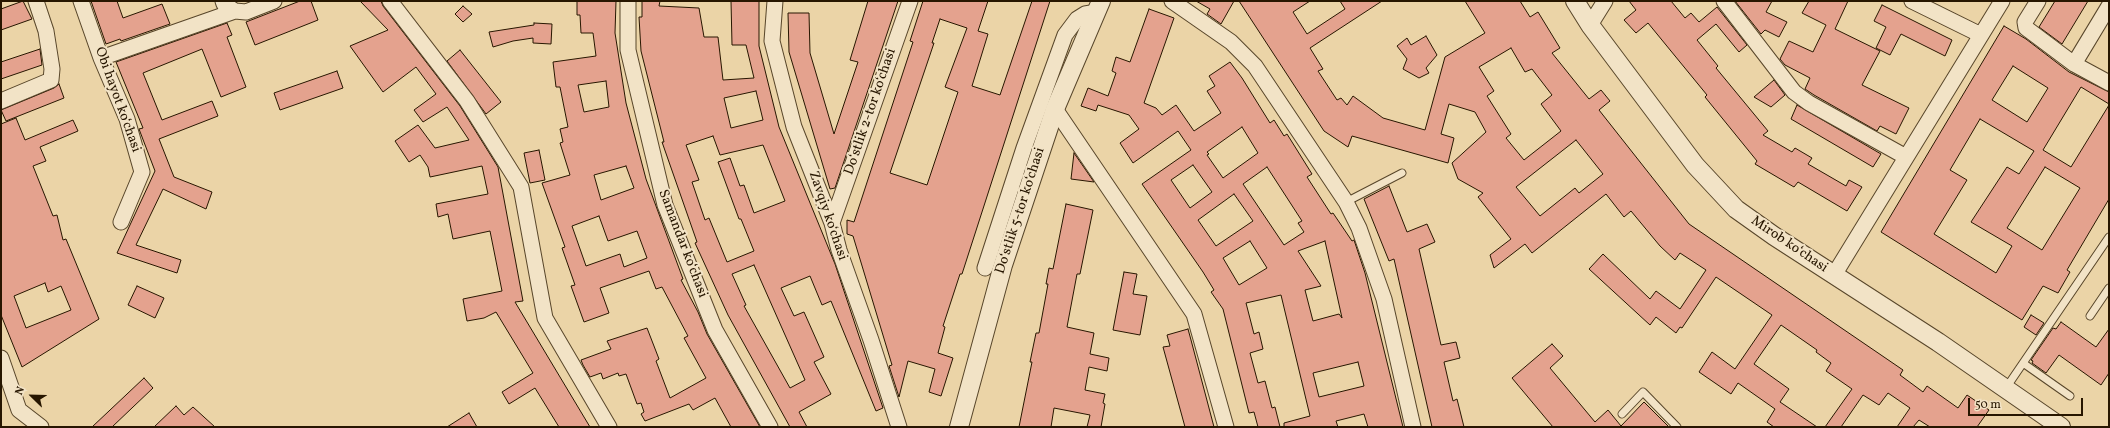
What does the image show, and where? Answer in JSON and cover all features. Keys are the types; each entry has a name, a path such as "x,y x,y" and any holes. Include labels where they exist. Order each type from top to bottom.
{"street":[{"path":"1,102 51,80 52,69 46,31 36,1"},
{"name":"Obi hayot koʻchasi","path":"81,1 101,58 127,119 142,172 121,222"},
{"path":"101,58 229,6 246,12 274,1"},
{"path":"390,1 467,101 521,187 545,318 609,427"},
{"name":"Samandar ko‘chasi","path":"628,1 628,50 665,205 715,330 770,427"},
{"name":"Zavqiy koʻchasi","path":"775,1 772,41 792,120 832,223 839,250 871,340 899,427"},
{"name":"Doʻstlik 2-tor koʻchasi","path":"832,223 910,1"},
{"path":"1172,1 1231,42 1255,66 1346,202 1359,228 1384,299 1414,427"},
{"name":"Mirob koʻchasi","path":"1575,1 1590,25 1694,165 1736,209 2006,388 2061,427"},
{"path":"1590,25 1605,1"},
{"path":"1724,1 1794,92 1816,107 1906,157"},
{"path":"1912,1 1981,35"},
{"path":"1834,275 2002,1"},
{"path":"2038,1 2024,26 2074,64 2109,83"},
{"path":"985,268 1024,148 1065,35 1077,19 1099,6"},
{"name":"Doʻstlik 5-tor koʻchasi","path":"959,427 1003,265 1055,109 1099,6"},
{"path":"2074,64 2109,6"},
{"path":"1055,109 1194,314 1226,427"},
{"path":"1,358 19,410 41,427"}],"lane":[{"path":"1346,202 1402,173"},
{"path":"2006,388 2109,237"},
{"path":"2090,316 2109,288"},
{"path":"2023,364 2070,396"},
{"path":"1622,414 1643,392 1677,427"}],"building":[{"path":"23,1 32,19 1,30 1,9"},
{"path":"91,1 117,1 123,18 162,4 170,24 121,41 120,39 106,44"},
{"path":"300,1 311,1 318,20 255,45 246,22"},
{"path":"360,1 381,1 383,6 460,106 498,167 523,301 515,302 590,427 559,427 535,388 509,404 502,392 533,373 496,312 484,318 467,321 463,299 502,291 490,231 453,239 448,214 438,217 436,204 488,194 482,166 430,177 428,167 420,155 409,162 395,141 418,125 435,148 469,140 447,107 423,122 414,110 436,94 416,67 383,92 350,46 388,30"},
{"path":"577,1 616,1 615,33 626,103 646,179 683,279 681,280 698,312 707,334 760,427 731,427 715,398 693,410 689,404 645,421 641,414 644,412 641,403 637,404 626,374 619,376 618,373 603,379 601,373 590,377 583,365 581,360 611,349 607,341 647,328 659,359 656,361 670,398 706,378 684,338 688,336 662,287 656,289 649,271 600,288 609,313 584,322 571,286 575,285 562,248 565,247 542,183 570,175 560,143 563,142 560,129 568,127 560,87 556,87 553,62 596,56 593,33 581,33 580,15 577,15","holes":["606,81 609,107 584,112 578,85","626,166 634,188 601,200 594,175","599,216 608,241 637,231 647,258 624,267 620,254 586,266 572,226"]},
{"path":"642,1 660,1 659,6 699,8 704,37 718,37 723,80 754,78 746,45 732,45 731,1 759,1 759,46 779,127 835,264 883,408 876,411 831,301 822,305 810,276 781,288 794,316 804,312 824,357 814,362 831,394 799,412 807,427 790,427 728,315 695,243 697,242 662,142 664,142 641,51 639,17 642,17","holes":["756,91 763,120 731,128 724,98","713,136 720,155 763,145 785,201 754,213 744,185 740,186 730,158 718,162 739,219 741,219 754,251 727,262 709,218 705,220 692,182 699,180 686,145","754,265 805,380 790,388 744,306 746,305 732,274"]},
{"path":"868,1 898,1 835,188 830,189 789,52 788,13 809,13 810,53 834,134 858,62 850,60"},
{"path":"923,1 988,1 978,31 988,34 972,86 1000,95 1032,1 1050,1 962,274 960,274 943,326 945,327 938,353 953,358 941,396 929,392 935,369 908,361 899,397 889,366 892,365 853,236 847,234 847,220 854,222 913,42 910,41","holes":["940,19 967,28 945,87 958,92 927,185 890,173 934,43 932,43"]},
{"path":"1196,1 1234,1 1221,24 1207,14 1210,9"},
{"path":"1239,1 1310,1 1293,12 1307,34 1345,9 1340,1 1382,1 1310,48 1323,69 1318,71 1337,100 1341,98 1347,105 1353,96 1383,118 1425,130 1445,57 1485,33 1465,1 1520,1 1530,17 1538,12 1560,48 1552,53 1589,99 1601,90 1610,101 1599,110 1689,224 1903,370 1900,375 1923,392 1927,386 1958,408 1967,395 1989,410 1977,427 1930,427 1919,420 1913,427 1897,427 1910,408 1888,393 1879,405 1863,395 1841,427 1825,427 1852,389 1826,371 1831,363 1816,352 1817,350 1781,325 1754,364 1789,389 1780,402 1817,427 1774,427 1767,422 1775,409 1738,383 1731,394 1699,372 1712,352 1735,369 1772,315 1716,277 1682,328 1680,327 1676,333 1656,317 1650,325 1589,269 1603,254 1650,299 1656,291 1680,309 1706,270 1680,253 1675,260 1660,246 1631,211 1624,217 1606,194 1532,253 1525,244 1494,268 1490,255 1511,239 1478,197 1483,193 1458,179 1452,163 1486,132 1475,112 1449,104 1441,134 1454,138 1448,163 1352,136 1348,147 1324,131","holes":["1511,48 1525,72 1532,69 1552,95 1541,104 1561,131 1524,160 1506,138 1511,134 1487,96 1494,91 1479,67","1576,140 1603,174 1579,193 1575,188 1540,216 1516,187"]},
{"path":"1629,1 1671,1 1685,18 1691,13 1699,22 1717,7 1747,45 1739,52 1716,24 1697,40 1718,66 1716,68 1768,131 1763,135 1792,152 1795,148 1812,158 1808,164 1846,186 1849,180 1862,187 1847,211 1798,182 1794,187 1755,164 1757,161 1705,97 1707,95 1648,23 1636,33 1624,20 1636,10"},
{"path":"1735,1 1772,1 1766,12 1787,22 1779,37 1765,30 1761,34"},
{"path":"1809,1 1848,1 1835,29 1880,51 1862,85 1909,108 1896,134 1880,126 1877,131 1814,95 1805,89 1810,78 1785,65 1780,59 1789,41 1813,52 1826,25 1802,13"},
{"path":"2055,1 2088,1 2062,44 2039,27"},
{"path":"1882,5 1952,40 1945,56 1901,34 1890,55 1876,48 1886,27 1874,21"},
{"path":"463,6 472,14 463,22 455,14"},
{"path":"1149,9 1174,18 1144,103 1156,108 1162,115 1176,105 1194,131 1221,113 1207,91 1215,86 1209,76 1230,62 1242,78 1270,123 1274,120 1284,136 1287,134 1312,174 1307,177 1331,214 1333,213 1352,241 1354,240 1365,273 1403,427 1368,427 1364,414 1336,421 1338,427 1284,427 1284,423 1310,416 1281,295 1246,303 1254,334 1259,332 1263,349 1250,353 1258,383 1265,381 1272,408 1275,407 1280,427 1258,427 1254,412 1249,413 1223,309 1211,292 1214,290 1142,184 1191,150 1178,131 1133,163 1120,143 1139,129 1129,115 1098,105 1096,111 1081,106 1088,88 1108,96 1116,73 1112,71 1116,57 1130,62","holes":["1242,127 1258,153 1223,178 1207,155 1209,154 1207,152","1193,165 1212,192 1190,208 1171,180","1267,167 1302,221 1298,223 1304,232 1284,245 1243,184","1234,194 1253,221 1216,246 1198,220","1250,241 1267,268 1239,285 1223,258","1325,241 1342,318 1339,314 1313,321 1305,290 1321,286 1298,251","1358,362 1364,386 1319,397 1313,373"]},
{"path":"227,23 232,35 227,37 246,87 221,97 202,49 143,73 162,120 212,101 218,116 159,139 174,177 212,192 206,209 163,189 136,245 181,260 177,273 117,253 155,171 139,129 143,128 116,62"},
{"path":"534,23 552,24 551,44 533,43 533,38 513,41 493,47 489,32 534,25"},
{"path":"2004,26 2026,39 2069,72 2109,92 2109,104 2081,87 2043,150 2071,167 2109,105 2109,199 2067,270 2070,272 2058,293 2043,286 2022,320 1881,232","holes":["2013,66 2048,88 2027,122 1992,100","1980,119 2034,151 2019,174 2007,167 1971,222 2012,246 1996,273 1934,234 1967,180 1950,170","2045,167 2080,188 2042,250 2007,228"]},
{"path":"1426,36 1437,55 1426,68 1429,73 1419,78 1403,69 1407,59 1397,46 1407,38 1411,45"},
{"path":"40,49 42,65 1,79 1,62"},
{"path":"460,50 501,102 486,114 447,61"},
{"path":"337,71 343,88 280,110 274,93"},
{"path":"1774,80 1785,95 1771,107 1754,97"},
{"path":"59,84 64,98 6,121 1,110 54,88"},
{"path":"1797,105 1881,154 1873,167 1791,119"},
{"path":"16,118 25,140 73,120 78,131 40,147 46,161 33,166 53,216 57,215 63,240 66,239 99,319 22,367 1,315 1,124","holes":["45,283 48,292 61,286 71,310 26,328 14,296"]},
{"path":"539,150 545,180 530,183 524,153"},
{"path":"1074,153 1094,182 1071,179"},
{"path":"1389,186 1407,232 1427,224 1435,242 1419,249 1441,345 1456,342 1460,358 1444,362 1453,401 1457,399 1464,427 1432,427 1394,259 1389,261 1364,199"},
{"path":"1066,204 1093,210 1080,274 1077,274 1067,327 1094,333 1090,354 1109,358 1107,371 1089,367 1085,390 1105,394 1103,403 1105,404 1101,427 1087,427 1090,415 1054,408 1051,427 1019,427 1032,362 1030,362 1036,333 1039,333 1048,284 1046,284 1049,268 1053,269"},
{"path":"1124,272 1137,274 1133,294 1147,296 1140,335 1113,330"},
{"path":"137,286 164,298 155,318 128,305"},
{"path":"2031,315 2044,323 2036,335 2024,327"},
{"path":"2061,322 2096,347 2109,329 2109,373 2101,385 2059,355 2046,373 2032,363 2033,361 2031,360 2053,328 2056,329"},
{"path":"1188,329 1214,427 1185,427 1163,347 1170,346 1167,335"},
{"path":"1552,344 1563,356 1550,368 1595,422 1608,410 1621,426 1644,402 1669,427 1553,427 1512,378"},
{"path":"144,378 153,388 112,427 92,427"},
{"path":"176,406 184,415 193,407 215,427 154,427"},
{"path":"469,413 477,427 447,427"}]}
